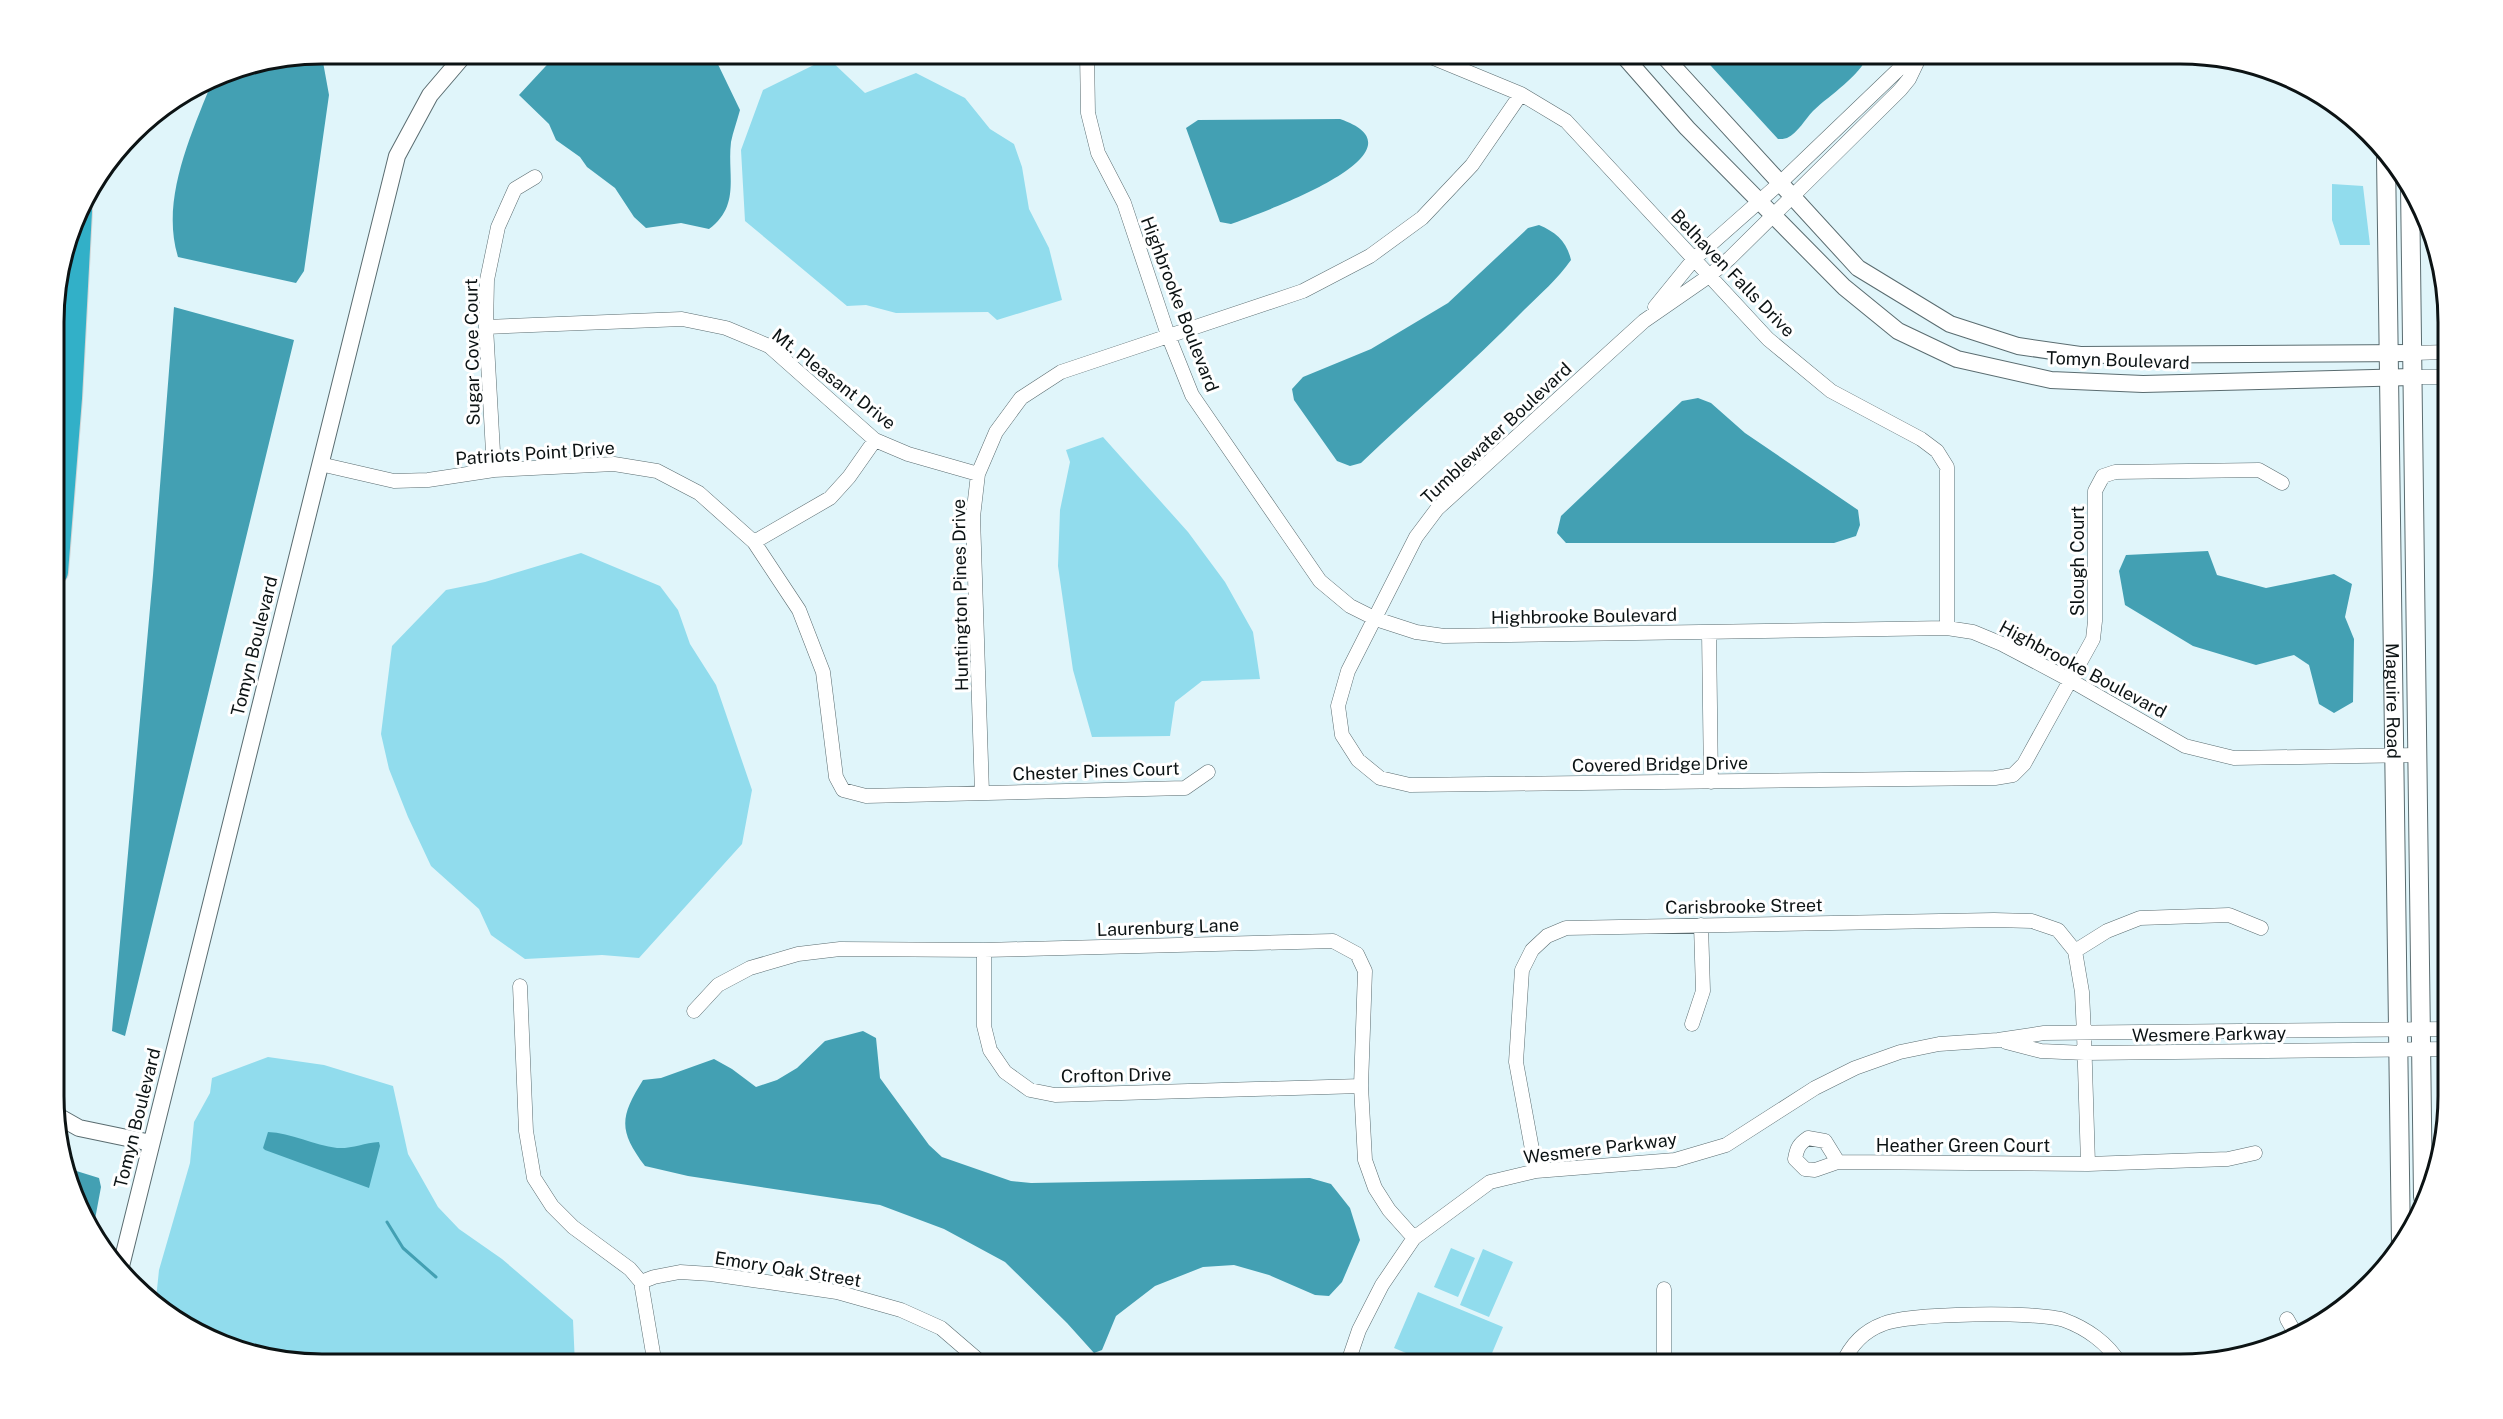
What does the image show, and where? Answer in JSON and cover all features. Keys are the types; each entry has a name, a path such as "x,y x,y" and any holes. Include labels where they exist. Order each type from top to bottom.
{"highway":[{"path":"64,473 79,239"}],"main road":[{"name":"Maguire Road","path":"2386,167 2401,1231"},
{"name":"Maguire Road","path":"2410,205 2423,1185"}],"street":[{"name":"Tomyn Boulevard","path":"123,1259 397,156 430,95 456,64"},
{"name":"Highbrooke Boulevard","path":"1087,64 1088,113 1098,153 1124,204 1168,335 1192,395 1320,581 1350,606 1376,619 1416,632 1444,636 1947,628 1983,636 2070,680 2185,746 2234,758 2418,755"},
{"name":"Belhaven Falls Drive","path":"1448,64 1521,94 1566,121 1768,339 1831,391 1921,439 1936,451 1947,467 1947,628"},
{"name":"Tomyn Boulevard","path":"1631,64 1687,128 1844,287 1898,331 1957,359 2051,380 2143,384 2438,377"},
{"name":"Tomyn Boulevard","path":"1671,64 1858,268 1950,324 2018,346 2080,355 2438,352"},
{"name":"Tumblewater Boulevard","path":"1644,321 1694,259 1780,183 1898,70 1901,64"},
{"name":"Tumblewater Boulevard","path":"1376,619 1416,537 1437,509 1644,321 1709,276 1743,247 1909,78 1916,64"},
{"path":"1898,70 1909,78"},
{"name":"Huntington Pines Drive","path":"982,793 973,517 978,474 996,432 1021,398 1061,372 1304,291 1370,256 1422,218 1472,165 1521,94"},
{"name":"Sugar Cove Court","path":"494,470 486,327 487,280 498,227 515,189 535,177"},
{"path":"1728,229 1743,247"},
{"name":"Mt. Pleasant Drive","path":"486,327 682,319 726,328 768,346 875,440 908,454 978,474"},
{"path":"754,542 830,498 849,477 875,440"},
{"name":"Patriots Point Drive","path":"320,464 394,481 428,480 494,470 614,464 657,471 699,493 754,542 799,610 823,672 837,777 843,790 866,796 982,793"},
{"name":"Slough Court","path":"2070,680 2093,639 2096,621 2096,491 2103,476 2115,472 2259,471 2282,483"},
{"name":"Covered Bridge Drive","path":"1376,619 1347,671 1338,706 1342,735 1358,760 1380,778 1410,785 1995,778 2013,775 2024,764 2070,680"},
{"path":"1708,632 1711,782"},
{"name":"Chester Pines Court","path":"982,793 1185,788 1208,772"},
{"path":"2088,1164 2082,992 2074,951 2107,931 2140,918 2229,915 2261,927"},
{"name":"Carisbrooke Street","path":"1536,1171 1516,1062 1522,970 1532,950 1547,936 1566,928 2032,921 2058,930 2074,951"},
{"path":"1692,1024 1703,991 1701,925"},
{"name":"Laurenburg Lane","path":"694,1011 718,985 750,968 798,954 840,949 984,950 1333,940 1357,954 1365,971 1361,1086 1365,1160 1375,1188 1389,1210 1414,1238"},
{"name":"Crofton Drive","path":"984,950 984,1026 990,1050 1005,1072 1030,1090 1055,1095 1361,1086"},
{"path":"520,986 526,1131 534,1178 552,1206 573,1227 630,1269 641,1282 653,1354"},
{"name":"Wesmere Parkway","path":"1351,1354 1359,1330 1382,1285 1414,1238 1462,1200 1490,1182 1536,1171 1628,1166 1675,1160 1726,1145 1815,1088 1855,1068 1900,1053 1939,1044 1998,1040 2044,1033 2438,1029"},
{"name":"Wesmere Parkway","path":"1998,1040 2041,1051 2085,1053 2438,1049"},
{"path":"66,1121 79,1128 151,1143"},
{"name":"Heather Green Court","path":"1838,1162 2088,1164 2228,1159 2255,1153"},
{"name":"Emory Oak Street","path":"641,1282 680,1272 711,1274 837,1292 901,1310 941,1328 971,1354"},
{"path":"1664,1288 1664,1354"},
{"path":"1849,1354 1858,1339 1883,1323 1918,1316 2037,1315 2062,1319 2084,1329 2100,1340 2112,1354"},
{"path":"2287,1319 2293,1329"}],"shaded area":[{"path":"323,64 329,95 304,271 296,283 178,257 173,235 173,212 181,166 208,91 240,78 272,69"},
{"path":"548,64 718,64 740,110 731,142 730,189 725,210 719,220 709,229 681,223 646,228 634,217 615,188 587,167 580,157 556,140 549,124 519,95"},
{"path":"816,64 834,64 865,93 916,73 965,98 990,129 1014,144 1022,167 1029,209 1049,248 1062,300 997,320 988,312 896,313 866,305 847,306 745,221 741,150 763,90"},
{"path":"1709,64 1863,64 1851,78 1813,111 1795,133 1787,138 1778,139"},
{"path":"1340,119 1364,133 1367,148 1355,164 1332,180 1273,208 1231,224 1220,222 1186,128 1198,120"},
{"path":"2332,184 2363,186 2370,245 2340,245 2332,220"},
{"path":"1539,225 1560,238 1567,248 1571,260 1560,274 1484,350 1361,463 1350,466 1337,461 1294,400 1292,389 1303,377 1371,349 1448,303 1528,228"},
{"path":"174,307 294,340 125,1036 112,1031 153,575"},
{"path":"1698,398 1711,403 1745,433 1858,510 1860,525 1856,536 1834,543 1566,543 1557,533 1561,516 1682,401"},
{"path":"1103,437 1188,532 1225,582 1253,632 1260,679 1202,681 1175,702 1170,736 1092,737 1073,670 1058,566 1060,510 1070,462 1066,450"},
{"path":"2208,551 2217,575 2266,588 2334,574 2352,584 2345,617 2354,639 2353,702 2334,713 2319,704 2309,665 2294,655 2256,665 2193,646 2125,605 2119,571 2126,555"},
{"path":"581,553 660,586 678,610 690,644 716,685 752,790 742,844 639,958 602,955 525,959 491,935 479,909 431,866 408,817 389,769 381,734 392,646 446,590 485,582"},
{"path":"863,1031 876,1038 880,1078 929,1145 942,1157 1011,1181 1031,1183 1310,1178 1331,1184 1350,1208 1360,1240 1342,1282 1329,1296 1315,1295 1269,1275 1234,1265 1203,1267 1155,1286 1116,1316 1102,1350 1094,1353 1005,1262 944,1229 880,1205 688,1176 645,1166 630,1143 626,1133 626,1114 643,1080 661,1078 714,1059 756,1087 777,1080 797,1068 825,1041"},
{"path":"268,1057 324,1065 393,1086 408,1154 438,1207 459,1229 502,1259 573,1320 575,1354 306,1354 272,1350 240,1341 208,1328 165,1301 157,1294 159,1270 190,1163 194,1122 210,1093 212,1078"},
{"path":"268,1132 285,1134 337,1148 379,1142 380,1146 369,1188 265,1150 263,1148"},
{"path":"75,1171 99,1178 101,1187 95,1219"},
{"path":"1451,1248 1475,1258 1458,1297 1434,1287"},
{"path":"1483,1249 1513,1262 1489,1317 1460,1305"},
{"path":"1418,1292 1503,1327 1492,1354 1408,1354 1394,1348"}],"waterway":[{"path":"387,1222 403,1248 436,1277"}]}
